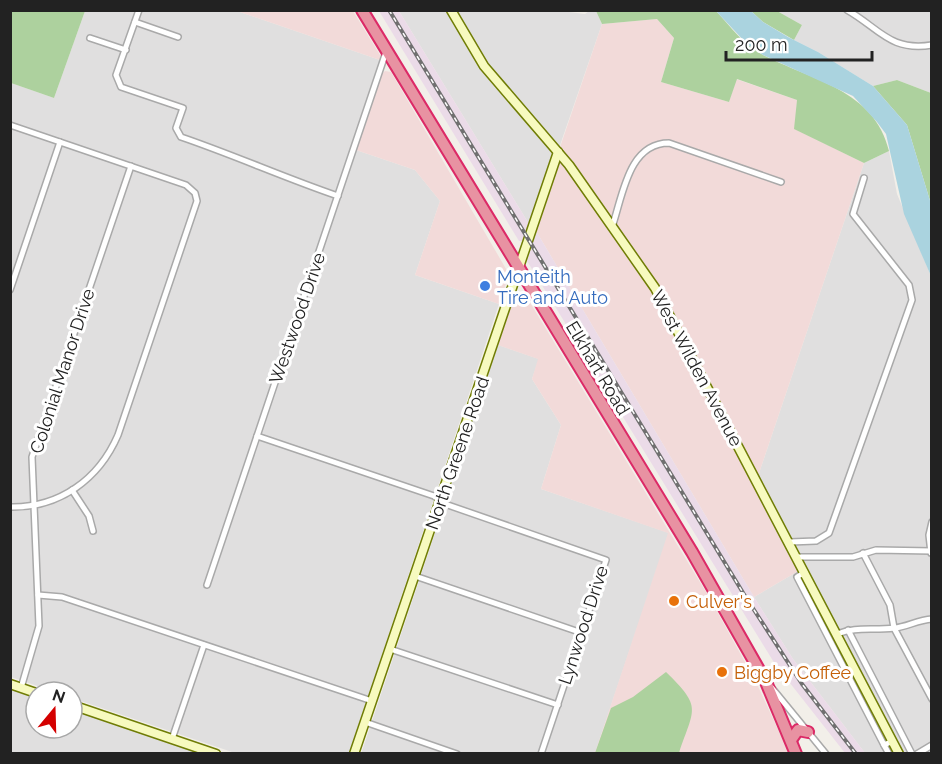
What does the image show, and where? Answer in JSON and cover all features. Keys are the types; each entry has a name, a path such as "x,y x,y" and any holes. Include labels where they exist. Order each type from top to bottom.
{"highway":[{"name":"Elkhart Road","path":"362,10 692,552 766,682 796,753"},
{"path":"791,740 798,730 808,732"}],"street":[{"path":"139,10 116,75 119,85 183,108 176,128 181,137 243,158 276,175 338,196"},
{"name":"West Wilden Avenue","path":"451,10 484,66 558,152 613,224 668,311 837,634 844,657 889,743 899,753"},
{"path":"847,10 875,32 894,42 914,46 932,45"},
{"path":"135,22 178,37"},
{"path":"90,38 126,50"},
{"name":"Westwood Drive","path":"207,585 387,51"},
{"path":"10,125 186,185 196,195 195,207 114,444 94,473 72,490 34,505 10,507"},
{"path":"10,290 60,142"},
{"path":"613,224 636,159 656,144 669,143 781,182"},
{"name":"North Greene Road","path":"354,753 558,152"},
{"name":"Colonial Manor Drive","path":"21,687 39,632 33,450 131,166"},
{"path":"789,542 816,541 829,533 912,300 912,292 853,214 864,178"},
{"path":"257,436 434,496 441,501"},
{"path":"72,490 89,516 93,531"},
{"name":"Lynwood Drive","path":"441,501 606,560 541,753"},
{"path":"797,557 843,558 876,550 931,553 929,535 932,522"},
{"path":"863,553 892,609 894,628 932,699"},
{"path":"805,572 796,577 844,657"},
{"path":"415,576 582,633"},
{"path":"38,595 62,597 372,701"},
{"path":"837,634 848,630 894,628 914,620 932,619"},
{"path":"848,630 912,753"},
{"path":"172,739 204,645"},
{"path":"390,649 558,705"},
{"path":"766,682 826,753"},
{"path":"10,684 24,688"},
{"path":"84,709 172,739 193,750 216,753"},
{"path":"365,722 457,753"},
{"path":"889,743 889,753"},
{"path":"917,753 932,745"}],"shaded area":[{"path":"553,10 585,14 589,11 596,11 602,24 558,151 529,224 399,11"},
{"path":"85,11 237,11 380,60 356,150 415,170 440,201 415,275 499,304 349,753 235,753 84,702 84,680 24,681 11,677 11,83 54,98"},
{"path":"237,11 353,11 380,55 380,60"},
{"path":"379,11 399,11 529,224 522,241 519,241"},
{"path":"777,11 931,11 931,93 897,80 873,86 794,40 802,25"},
{"path":"657,19 674,38 661,82 729,102 736,79 797,100 795,129 864,163 757,479 800,570 754,597 536,231 558,153 602,24"},
{"path":"385,71 391,72 509,274 499,304 415,275 440,201 415,170 356,150 381,75"},
{"path":"889,151 897,194 931,276 931,753 899,753 757,479 864,163"},
{"path":"536,231 793,659 865,753 845,753 775,664 527,261"},
{"path":"519,292 526,296 709,597 756,682 789,753 595,753 668,533 541,489 561,425 532,379 538,359 498,345 514,296"},
{"path":"498,345 539,359 532,379 561,425 541,489 669,533 595,753 361,754"},
{"path":"800,570 896,753 865,753 793,659 754,597"},
{"path":"10,687 24,692 24,740 84,740 84,712 206,753 11,753"}],"green space":[{"path":"11,10 85,11 54,98 11,83"},
{"path":"596,11 716,11 756,51 820,80 856,100 882,130 889,151 864,163 794,129 797,100 737,79 729,102 661,82 674,38 657,19 602,24"},
{"path":"751,11 777,11 802,25 794,40 763,22"},
{"path":"897,80 931,93 931,204 907,125 873,86"},
{"path":"666,672 686,694 692,709 679,753 595,753 611,708 633,697"}],"water":[{"path":"716,11 751,11 763,22 873,86 907,125 931,204 931,276 904,214 886,134 877,122 853,96 763,55 747,44"}],"railway":[{"path":"389,10 745,596 802,684 856,754"}],"place":[{"name":"Monteith Tire and Auto","path":"485,286"},
{"name":"Culver's","path":"674,601"},
{"name":"Biggby Coffee","path":"722,672"}]}
